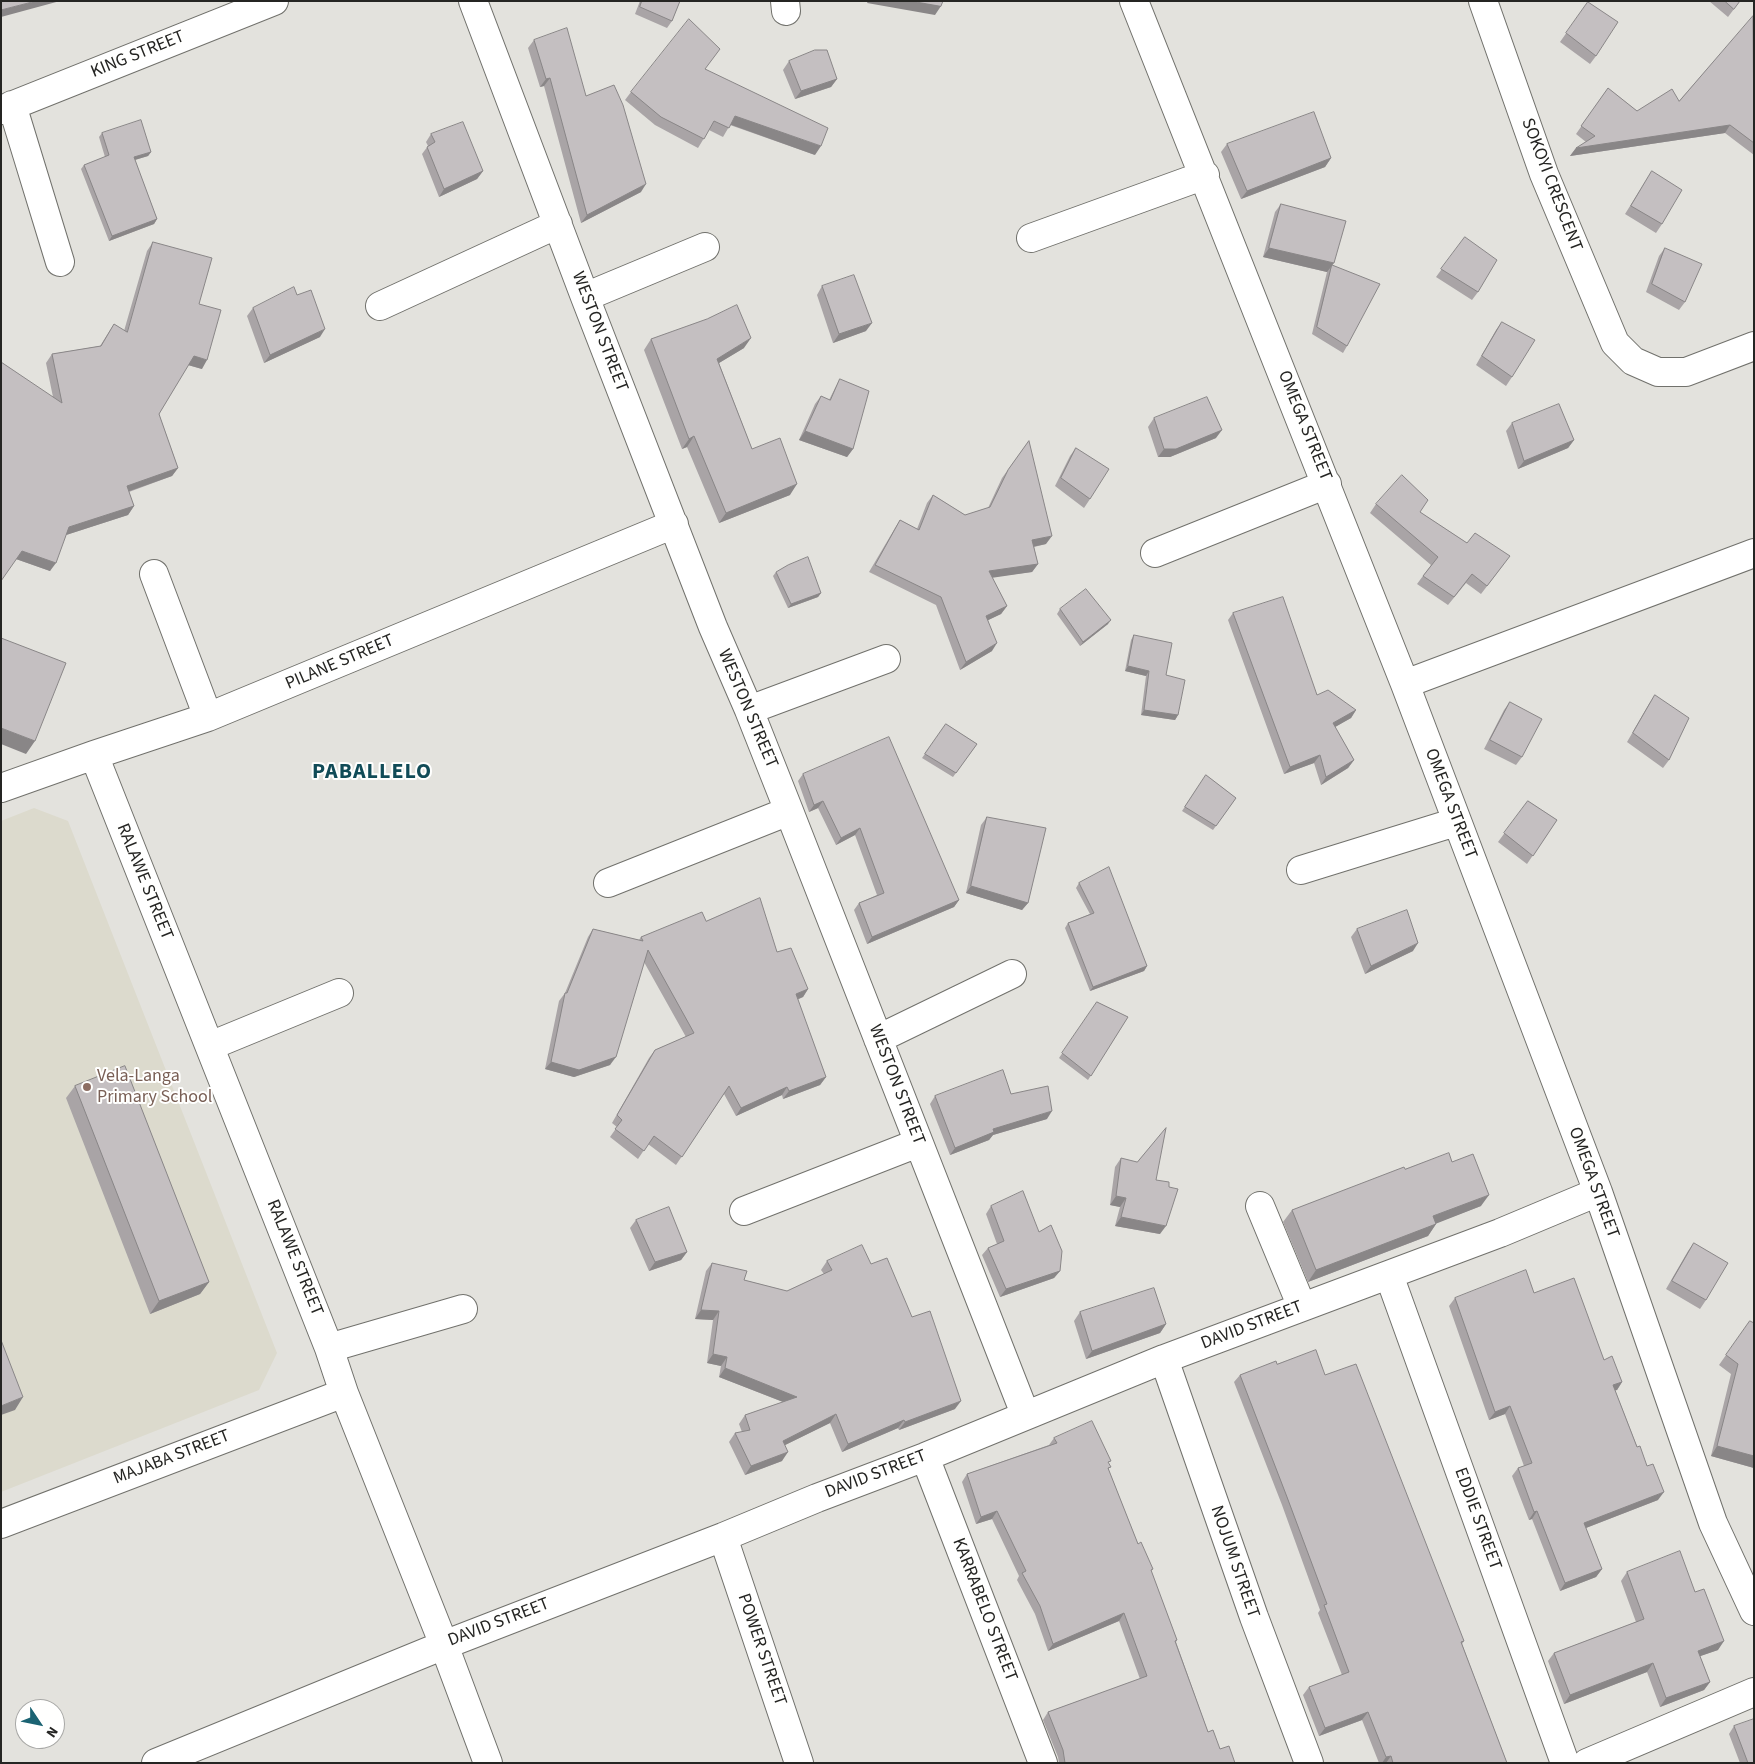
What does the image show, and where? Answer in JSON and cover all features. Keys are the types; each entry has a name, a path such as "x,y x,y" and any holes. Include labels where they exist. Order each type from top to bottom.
{"street":[{"name":"KING STREET","path":"7,108 226,10 274,1"},
{"name":"WESTON STREET","path":"473,1 713,627 749,710 1025,1414"},
{"name":"OMEGA STREET","path":"1134,1 1405,684 1598,1192 1713,1523 1754,1611"},
{"name":"SOKOYI CRESCENT","path":"1483,1 1548,183 1615,343 1633,361 1658,372 1686,372 1754,346"},
{"path":"7,108 60,262"},
{"path":"1031,238 1204,175"},
{"path":"380,306 558,224"},
{"path":"585,297 705,247"},
{"path":"1155,553 1327,484"},
{"name":"PILANE STREET","path":"1,788 208,717 674,524"},
{"path":"1405,684 1754,553"},
{"path":"154,574 208,717"},
{"path":"749,710 886,659"},
{"name":"RALAWE STREET","path":"94,755 329,1348 344,1392 444,1645 488,1763"},
{"path":"608,883 789,811"},
{"path":"1301,870 1456,822"},
{"path":"878,1039 1012,974"},
{"path":"210,1046 339,993"},
{"path":"744,1212 918,1142"},
{"name":"DAVID STREET","path":"171,1760 444,1645 925,1457 1025,1414 1164,1359 1500,1233 1598,1192"},
{"path":"1260,1206 1302,1307"},
{"name":"EDDIE STREET","path":"1389,1275 1566,1763"},
{"path":"329,1348 463,1309"},
{"name":"NOJUM STREET","path":"1164,1359 1254,1617 1309,1763"},
{"name":"MAJABA STREET","path":"1,1524 344,1392"},
{"name":"KARRABELO STREET","path":"925,1457 1044,1763"},
{"name":"POWER STREET","path":"723,1537 799,1763"},
{"path":"1587,1763 1754,1692"}],"shaded area":[{"name":"Vela-Langa Primary School","path":"34,808 68,821 277,1353 259,1390 1,1492 1,821"}],"building":[{"path":"1,1 36,1 1,10"},
{"path":"642,1 680,1 672,21 640,7"},
{"path":"911,1 943,1 941,6"},
{"path":"1725,1 1740,1 1734,9"},
{"path":"1588,2 1618,22 1596,56 1566,33"},
{"path":"1753,16 1754,143 1730,125 1576,148 1595,136 1581,126 1608,88 1637,111 1672,89 1679,101"},
{"path":"689,19 720,49 705,69 828,128 821,146 735,116 729,128 714,121 704,139 661,117 631,92"},
{"path":"567,28 586,96 614,85 623,105 646,184 587,215 550,78 546,79 534,40"},
{"path":"815,50 827,50 837,79 801,91 789,61"},
{"path":"1314,112 1331,158 1247,191 1227,144"},
{"path":"141,120 151,152 134,157 157,219 112,236 84,165 109,155 102,133"},
{"path":"463,122 483,171 444,189 427,147 435,142 431,134"},
{"path":"1652,171 1682,190 1662,224 1631,206"},
{"path":"1281,204 1346,221 1334,263 1269,248"},
{"path":"1465,237 1497,260 1478,292 1441,269"},
{"path":"153,242 212,258 199,304 221,310 207,360 194,356 159,414 178,468 127,486 134,506 69,527 56,563 22,551 1,581 1,362 62,403 52,354 101,346 114,324 127,332"},
{"path":"1665,248 1702,264 1685,302 1652,284"},
{"path":"1332,265 1380,284 1347,346 1317,327"},
{"path":"854,275 872,323 839,334 822,286"},
{"path":"294,287 297,295 311,290 325,329 270,355 253,308"},
{"path":"737,305 751,338 717,359 752,449 780,438 797,484 726,513 694,436 689,439 651,339 707,319"},
{"path":"1502,322 1535,340 1512,377 1482,356"},
{"path":"840,379 869,391 853,449 805,431 821,396 830,400"},
{"path":"1207,397 1222,430 1176,449 1164,449 1154,418"},
{"path":"1559,404 1574,440 1524,461 1512,423"},
{"path":"1029,441 1052,536 1032,540 1038,564 989,571 1007,606 986,616 997,643 966,662 941,597 875,565 900,520 919,530 933,495 965,515 990,507 1008,470"},
{"path":"1076,448 1109,469 1090,499 1061,478"},
{"path":"1402,475 1428,500 1420,512 1467,543 1475,533 1510,556 1487,586 1472,574 1454,597 1423,576 1438,557 1376,504"},
{"path":"808,557 821,593 791,604 776,572"},
{"path":"1086,589 1111,620 1083,642 1060,609"},
{"path":"1283,597 1317,695 1328,690 1356,710 1333,723 1354,760 1326,777 1320,755 1290,767 1233,613"},
{"path":"1134,635 1172,643 1166,675 1185,680 1178,715 1144,710 1149,671 1128,666"},
{"path":"1,638 66,663 35,741 1,728"},
{"path":"1655,695 1689,718 1669,760 1633,733"},
{"path":"1510,702 1542,719 1522,757 1490,740"},
{"path":"946,724 977,744 956,773 925,754"},
{"path":"889,737 959,900 872,937 859,903 884,893 860,828 841,838 823,801 814,805 803,774"},
{"path":"1206,775 1236,798 1216,826 1185,807"},
{"path":"1528,801 1557,820 1533,856 1504,833"},
{"path":"987,817 1046,828 1028,903 971,886"},
{"path":"1109,867 1147,966 1093,987 1068,923 1094,913 1079,883"},
{"path":"760,898 777,952 791,948 808,989 796,994 826,1077 789,1091 787,1087 741,1108 729,1086 682,1157 654,1136 644,1151 615,1129 622,1120 617,1115 655,1050 694,1033 648,950 616,1057 579,1070 551,1062 565,993 567,993 593,929 643,941 641,937 702,912 706,921"},
{"path":"1407,910 1418,943 1371,966 1357,929"},
{"path":"1097,1002 1128,1017 1091,1076 1062,1053"},
{"path":"125,1066 209,1282 159,1301 75,1086"},
{"path":"1003,1070 1011,1094 1048,1086 1052,1111 993,1129 994,1132 955,1148 935,1096"},
{"path":"1166,1128 1156,1180 1169,1182 1169,1187 1178,1189 1166,1226 1121,1217 1126,1198 1116,1196 1121,1158 1137,1162"},
{"path":"1449,1153 1452,1162 1473,1154 1489,1195 1433,1216 1436,1224 1316,1270 1292,1210 1404,1167 1405,1169"},
{"path":"1023,1191 1039,1232 1051,1225 1062,1251 1060,1271 1006,1289 988,1248 1004,1241 991,1206"},
{"path":"669,1207 687,1252 655,1262 636,1220"},
{"path":"1694,1243 1728,1263 1706,1300 1672,1281"},
{"path":"862,1245 871,1264 887,1258 912,1317 930,1311 961,1401 905,1422 904,1420 848,1444 836,1414 783,1441 788,1452 751,1466 735,1433 750,1430 745,1415 797,1397 725,1368 727,1357 713,1354 719,1311 701,1310 712,1263 747,1271 744,1280 787,1291 832,1270 827,1261"},
{"path":"1526,1270 1534,1293 1574,1278 1604,1360 1612,1356 1622,1382 1613,1385 1637,1447 1640,1446 1647,1466 1653,1464 1664,1492 1584,1523 1602,1569 1565,1583 1537,1511 1534,1512 1518,1468 1532,1463 1510,1406 1495,1412 1455,1298"},
{"path":"1154,1288 1166,1324 1092,1351 1080,1312"},
{"path":"1750,1321 1754,1323 1754,1456 1717,1446 1738,1364 1726,1355"},
{"path":"1,1340 23,1397 1,1406"},
{"path":"1316,1350 1325,1375 1356,1364 1464,1641 1461,1642 1507,1763 1393,1763 1391,1756 1386,1757 1368,1712 1325,1728 1309,1687 1349,1672 1324,1605 1327,1604 1240,1375 1276,1361 1277,1364"},
{"path":"1092,1421 1111,1461 1108,1462 1111,1467 1108,1468 1138,1544 1141,1542 1153,1569 1151,1570 1208,1732 1213,1730 1220,1749 1229,1746 1235,1763 1065,1763 1063,1750 1048,1712 1147,1676 1124,1613 1053,1644 1040,1606 1022,1573 1026,1571 997,1511 981,1517 967,1474 1057,1443 1054,1438"},
{"path":"1680,1551 1695,1592 1704,1589 1724,1641 1698,1651 1710,1682 1666,1698 1653,1663 1570,1695 1554,1653 1644,1619 1627,1572"},
{"path":"1754,1719 1754,1763 1748,1763 1734,1726"}],"place":[{"name":"Vela-Langa Primary School","path":"87,1087"}],"district":[{"name":"PABALLELO","path":"372,773"}]}
